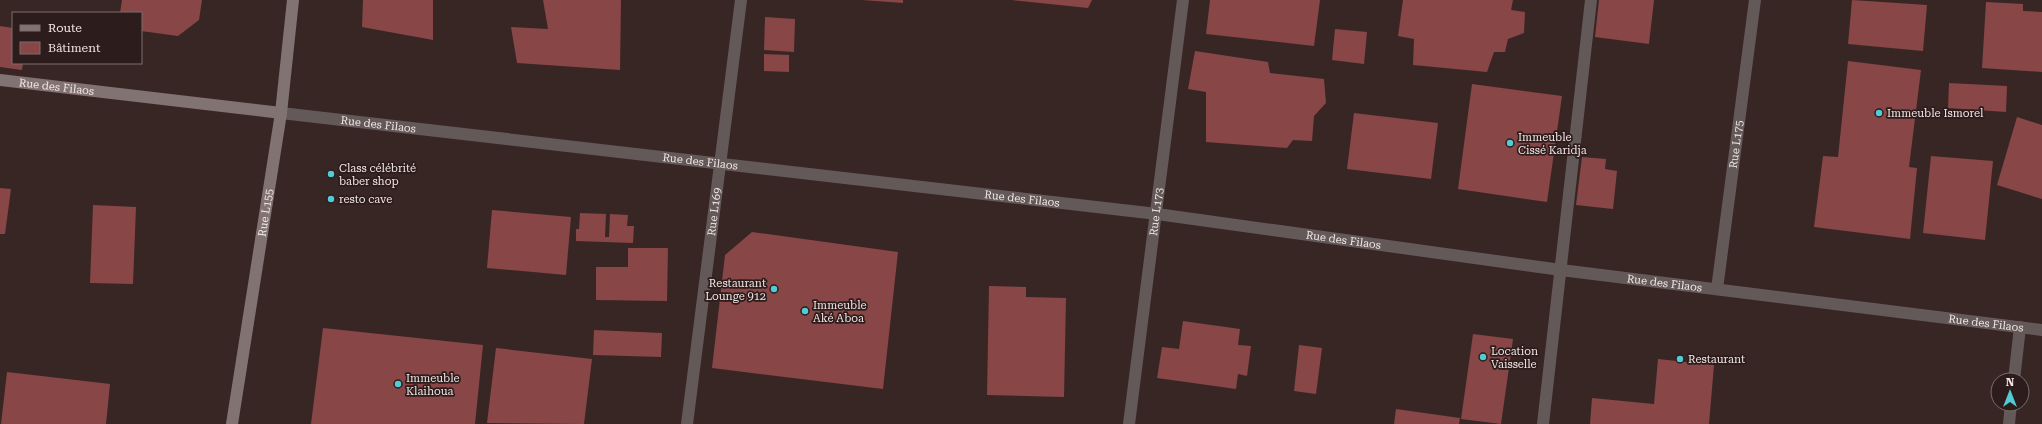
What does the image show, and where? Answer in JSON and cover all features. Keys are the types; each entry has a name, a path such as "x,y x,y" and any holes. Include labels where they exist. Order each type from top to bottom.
{"street":[{"name":"Rue L155","path":"232,424 280,113 293,0"},
{"name":"Rue L169","path":"687,424 741,0"},
{"name":"Rue L173","path":"1129,424 1157,214 1183,0"},
{"path":"1543,424 1591,0"},
{"name":"Rue L175","path":"1717,289 1755,0"},
{"name":"Rue des Filaos","path":"0,80 1157,214 1561,270 2042,330"},
{"path":"2015,372 2020,327"},
{"path":"2009,424 2010,412"}],"building":[{"path":"122,0 202,0 199,20 178,36 142,31 142,12 120,12"},
{"path":"363,0 433,0 433,40 362,27"},
{"path":"543,0 621,0 620,70 517,63 511,27 548,29"},
{"path":"862,0 903,0 903,3"},
{"path":"1012,0 1092,0 1088,8"},
{"path":"1210,0 1320,0 1314,46 1206,34"},
{"path":"1403,0 1513,0 1511,10 1525,12 1524,33 1508,39 1505,52 1494,52 1487,72 1413,65 1414,39 1398,36"},
{"path":"1599,0 1654,0 1649,44 1595,37"},
{"path":"1852,0 1927,5 1923,51 1848,44"},
{"path":"1986,2 2023,4 2023,11 2042,12 2042,72 1982,68"},
{"path":"765,17 795,19 794,52 764,50"},
{"path":"0,26 12,28 12,64 23,64 22,70 0,67"},
{"path":"1335,29 1367,32 1364,64 1332,60"},
{"path":"1195,51 1268,62 1270,73 1324,79 1326,103 1314,116 1312,141 1293,140 1287,148 1206,142 1206,92 1188,89"},
{"path":"764,54 789,55 789,72 764,71"},
{"name":"Immeuble Ismorel","path":"1848,61 1921,70 1909,167 1917,168 1910,239 1814,227 1823,156 1838,157"},
{"path":"1949,83 2007,86 2006,112 1948,108"},
{"name":"Immeuble Cissé Karidja","path":"1472,84 1562,96 1547,202 1458,189"},
{"path":"1354,113 1438,123 1431,179 1347,169"},
{"path":"2017,117 2042,125 2042,199 1997,185"},
{"path":"1931,156 1993,161 1985,240 1923,233"},
{"path":"1582,157 1606,159 1605,169 1617,171 1613,209 1576,205"},
{"path":"0,188 11,189 5,234 0,234"},
{"path":"93,205 136,207 133,284 90,283"},
{"path":"492,210 571,217 566,275 487,268"},
{"path":"580,213 606,214 605,237 609,237 610,214 628,215 627,226 634,226 633,243 576,241 576,229 579,229"},
{"name":"Immeuble Aké Aboa","path":"752,232 898,252 883,389 712,368 725,255"},
{"path":"628,248 668,248 667,301 596,300 596,267 628,267"},
{"path":"989,286 1026,287 1026,297 1066,298 1064,397 987,395"},
{"path":"1183,321 1240,329 1238,345 1251,346 1247,376 1238,374 1236,389 1157,378 1162,347 1179,349"},
{"name":"Immeuble Klaihoua","path":"323,328 483,345 475,424 311,424"},
{"path":"594,330 662,333 661,357 593,355"},
{"path":"1473,334 1513,339 1501,424 1461,419"},
{"path":"1299,345 1322,348 1316,394 1294,391"},
{"path":"496,348 592,359 584,424 487,423"},
{"path":"1658,359 1714,365 1709,424 1590,424 1592,398 1654,404"},
{"path":"7,372 110,384 106,424 1,424"},
{"path":"1396,409 1460,418 1459,424 1394,424"}],"place":[{"name":"Immeuble Ismorel","path":"1879,113"},
{"name":"Immeuble Cissé Karidja","path":"1510,143"},
{"name":"Class célébrité baber shop","path":"331,174"},
{"name":"resto cave","path":"331,199"},
{"name":"Restaurant Lounge 912","path":"774,289"},
{"name":"Immeuble Aké Aboa","path":"805,311"},
{"name":"Location Vaisselle","path":"1483,357"},
{"name":"Restaurant","path":"1680,359"},
{"name":"Immeuble Klaihoua","path":"398,384"}]}
